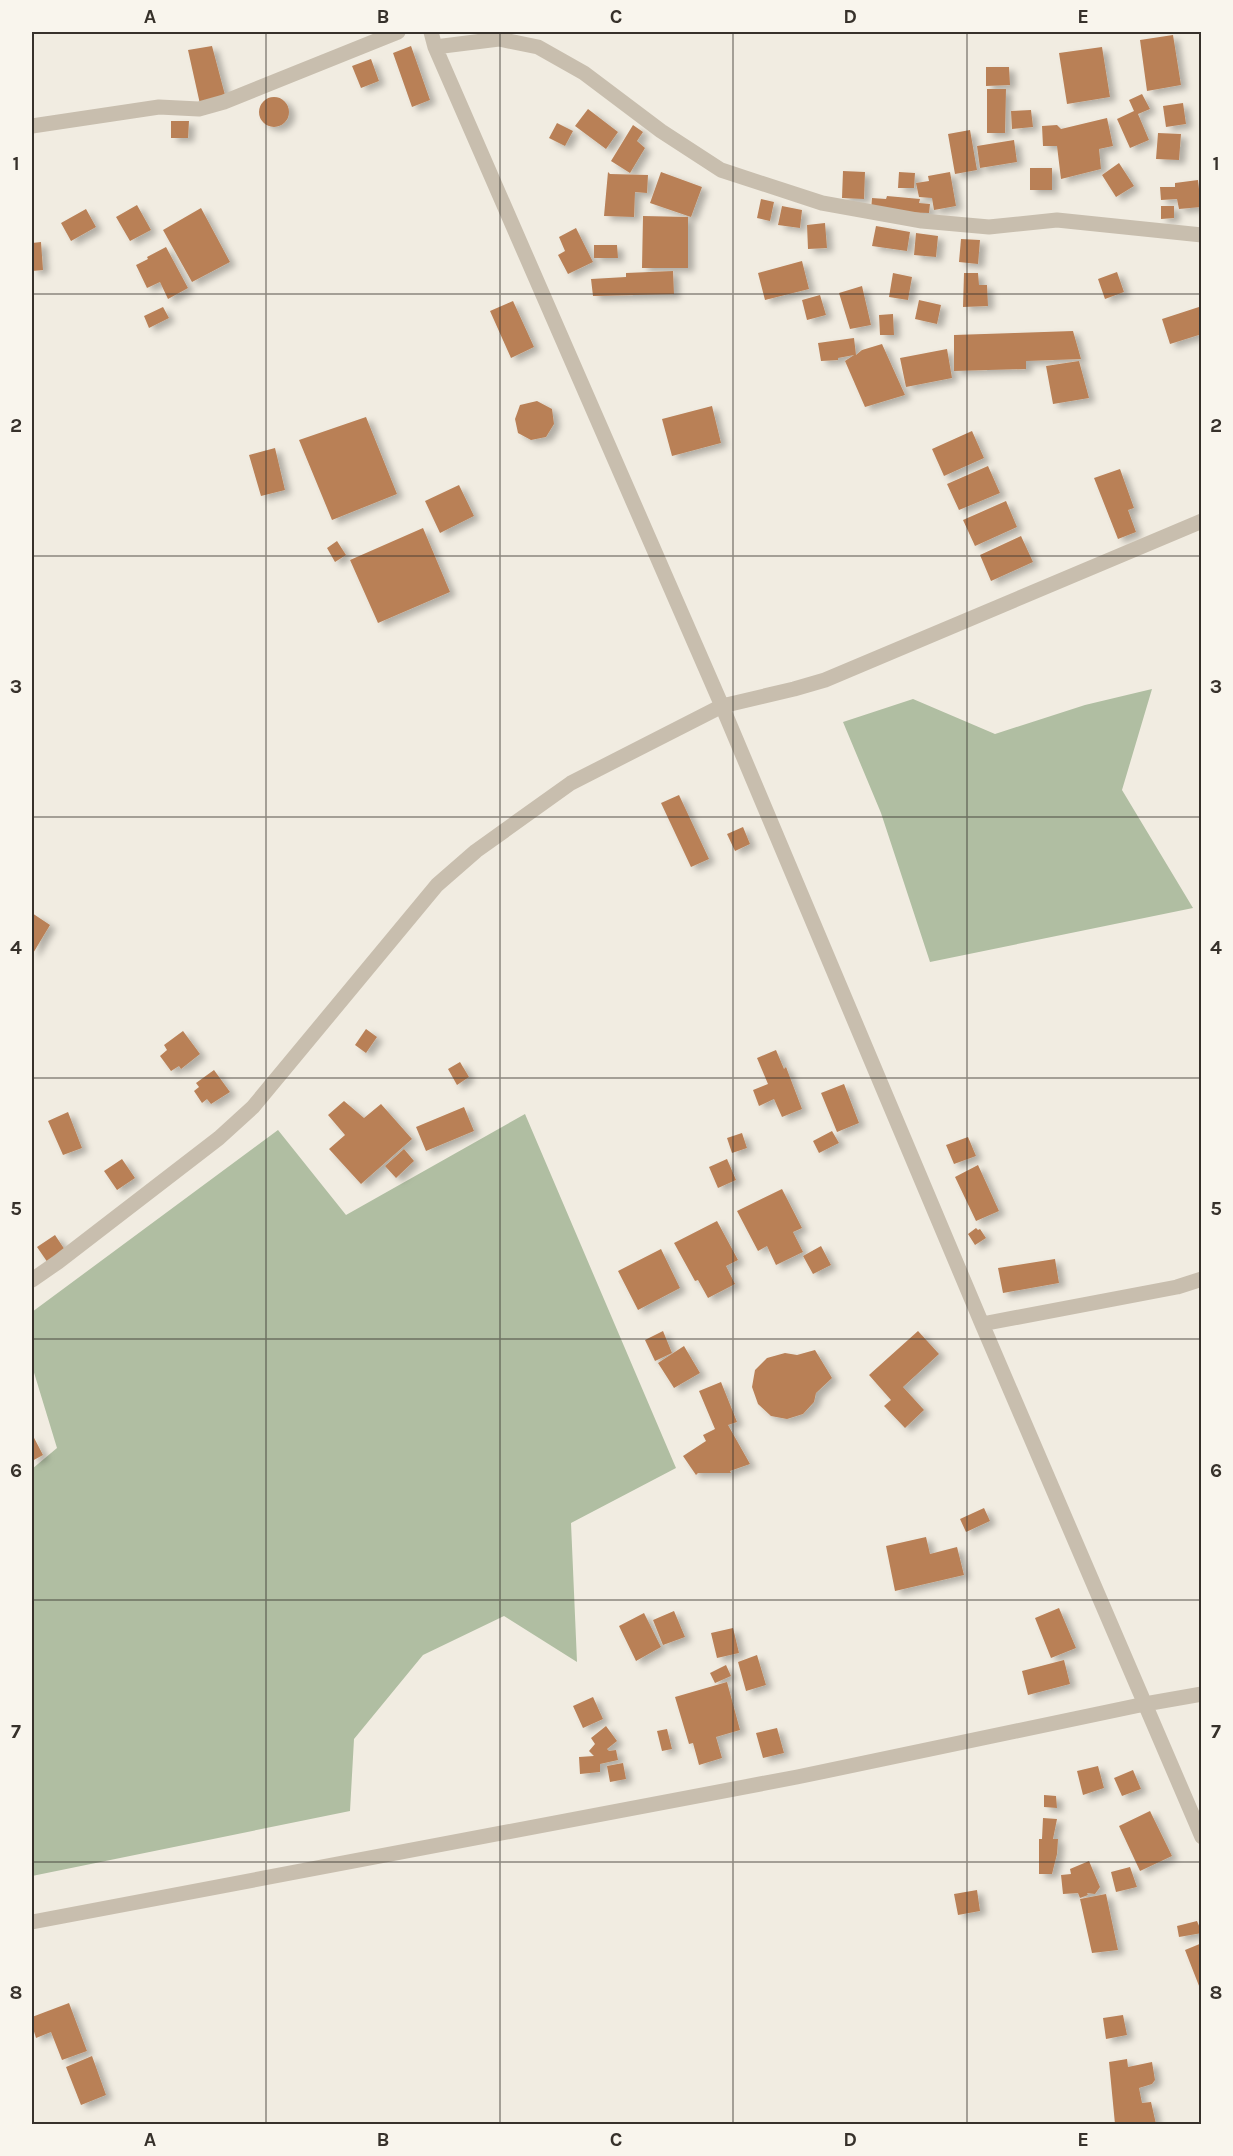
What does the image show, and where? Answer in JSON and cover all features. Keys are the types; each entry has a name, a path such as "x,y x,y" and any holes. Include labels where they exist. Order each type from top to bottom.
{"street":[{"path":"32,126 159,106 199,109 225,102 398,32"},
{"path":"431,32 435,47 722,706 982,1324 1202,1838"},
{"path":"435,47 499,39 538,47 584,73 661,131 721,170 822,203 922,221 988,227 1057,220 1202,236"},
{"path":"32,1280 68,1255 219,1138 253,1107 437,885 476,851 571,783 722,706 825,680 1202,521"},
{"path":"982,1324 1177,1287 1202,1279"},
{"path":"32,1922 797,1777 1202,1694"}],"green space":[{"path":"1152,689 1122,790 1193,908 930,962 881,813 843,722 913,699 995,734 1085,705"},
{"path":"525,1114 676,1468 571,1523 577,1662 504,1616 423,1655 354,1739 350,1811 32,1876 32,1469 57,1448 32,1366 32,1312 278,1130 346,1215"}],"building":[{"path":"1173,35 1181,85 1147,91 1140,40"},
{"path":"212,46 225,95 200,104 188,50"},
{"path":"411,46 430,100 412,107 393,53"},
{"path":"1102,47 1110,97 1067,104 1059,53"},
{"path":"371,59 379,81 361,88 352,66"},
{"path":"986,67 1009,67 1010,85 986,86"},
{"path":"987,89 1006,89 1005,133 987,133"},
{"path":"1142,94 1150,109 1138,114 1149,140 1130,148 1117,119 1134,111 1129,100"},
{"path":"274,97 284,102 289,112 284,122 274,127 264,122 259,112 264,102"},
{"path":"1183,103 1186,124 1166,127 1163,106"},
{"path":"588,109 618,132 606,149 575,126"},
{"path":"1031,110 1033,127 1012,129 1011,111"},
{"path":"1107,118 1113,146 1099,149 1101,169 1061,179 1057,146 1043,146 1042,126 1057,125 1061,129"},
{"path":"171,121 189,121 188,138 171,138"},
{"path":"557,123 573,131 565,146 549,138"},
{"path":"633,125 643,132 637,141 645,148 630,173 611,161"},
{"path":"970,130 977,170 955,174 948,134"},
{"path":"1158,133 1181,134 1179,160 1156,159"},
{"path":"1014,140 1017,162 980,168 977,146"},
{"path":"1119,163 1134,186 1116,197 1102,175"},
{"path":"1030,168 1052,168 1052,190 1030,190"},
{"path":"843,171 865,172 864,199 842,198"},
{"path":"608,172 610,174 648,175 647,193 635,192 634,217 604,216"},
{"path":"661,172 702,187 691,217 650,203"},
{"path":"899,172 915,173 914,188 898,188"},
{"path":"950,172 956,206 934,210 932,198 919,197 916,183 929,181 928,176"},
{"path":"1198,180 1201,207 1179,209 1177,199 1161,200 1160,187 1175,187 1175,183"},
{"path":"887,196 920,199 919,203 930,204 929,213 871,211 872,198 886,199"},
{"path":"761,199 774,202 770,221 757,218"},
{"path":"137,205 151,230 130,241 116,217"},
{"path":"782,206 802,210 800,228 778,225"},
{"path":"1161,206 1174,206 1174,218 1161,219"},
{"path":"201,208 230,262 192,282 163,230"},
{"path":"86,209 96,227 71,241 61,223"},
{"path":"643,216 688,217 688,268 642,268"},
{"path":"825,223 827,248 808,249 807,225"},
{"path":"876,226 910,232 907,251 872,246"},
{"path":"576,228 593,262 568,274 558,255 565,251 559,237"},
{"path":"916,233 938,236 936,257 914,255"},
{"path":"961,239 980,240 978,264 959,262"},
{"path":"41,242 43,270 32,271 32,243"},
{"path":"594,245 617,245 618,258 594,258"},
{"path":"166,247 188,288 168,299 160,282 147,288 136,265"},
{"path":"802,261 809,289 765,300 758,273"},
{"path":"673,271 674,294 593,296 591,279 626,277 626,273"},
{"path":"1117,272 1124,292 1105,299 1098,279"},
{"path":"893,273 912,277 908,300 889,297"},
{"path":"964,273 978,273 979,285 987,285 988,306 963,307"},
{"path":"862,286 871,325 850,329 839,293"},
{"path":"820,295 826,315 807,320 802,300"},
{"path":"919,300 941,305 937,324 915,319"},
{"path":"513,301 534,347 511,358 490,311"},
{"path":"1202,306 1202,334 1170,344 1162,319"},
{"path":"163,307 169,318 149,328 144,316"},
{"path":"893,314 894,335 880,335 879,315"},
{"path":"1073,331 1081,359 1026,361 1026,369 954,371 954,335"},
{"path":"854,338 856,355 862,350 882,344 905,395 865,407 845,361 854,355 838,358 838,360 821,361 818,343"},
{"path":"947,349 952,378 906,387 900,358"},
{"path":"1079,361 1089,398 1053,404 1046,366"},
{"path":"537,401 552,409 554,424 546,437 531,440 518,433 515,419 520,405"},
{"path":"712,406 721,443 672,456 662,419"},
{"path":"366,417 397,494 332,520 299,440"},
{"path":"972,431 984,458 944,476 932,449"},
{"path":"275,448 285,490 261,496 249,455"},
{"path":"988,466 1000,493 959,510 947,484"},
{"path":"1120,469 1134,508 1128,510 1136,532 1118,539 1094,478"},
{"path":"459,485 474,516 440,533 425,501"},
{"path":"1006,501 1017,527 975,546 963,520"},
{"path":"423,528 450,592 378,623 350,560"},
{"path":"1021,536 1033,562 991,581 980,555"},
{"path":"337,541 346,555 335,562 327,548"},
{"path":"679,795 709,859 691,867 661,803"},
{"path":"743,827 750,844 735,851 727,834"},
{"path":"32,913 50,925 32,955"},
{"path":"366,1029 377,1037 366,1053 355,1045"},
{"path":"183,1031 200,1054 181,1069 179,1066 171,1071 160,1056 167,1050 164,1045"},
{"path":"776,1050 784,1069 786,1067 802,1109 782,1117 774,1099 759,1106 753,1090 768,1084 757,1058"},
{"path":"460,1062 469,1077 457,1085 448,1069"},
{"path":"214,1070 230,1092 211,1104 207,1099 202,1103 194,1091 199,1087 196,1083"},
{"path":"844,1084 859,1123 837,1132 821,1093"},
{"path":"344,1101 364,1118 381,1104 412,1139 361,1184 329,1149 345,1135 328,1115"},
{"path":"464,1107 474,1131 426,1151 416,1127"},
{"path":"68,1112 82,1148 63,1155 48,1121"},
{"path":"832,1131 839,1143 819,1153 813,1141"},
{"path":"742,1133 747,1148 732,1153 727,1138"},
{"path":"968,1137 976,1156 954,1164 946,1145"},
{"path":"404,1149 414,1161 396,1178 385,1166"},
{"path":"122,1159 135,1178 117,1190 104,1171"},
{"path":"727,1159 736,1180 718,1188 709,1167"},
{"path":"978,1165 999,1211 976,1221 955,1177"},
{"path":"782,1189 802,1228 793,1232 803,1252 776,1265 767,1246 758,1251 737,1211"},
{"path":"717,1221 738,1260 726,1266 735,1284 708,1298 698,1280 695,1281 674,1243"},
{"path":"976,1228 980,1229 986,1238 975,1245 968,1234"},
{"path":"55,1235 65,1250 48,1263 37,1247"},
{"path":"821,1246 831,1265 813,1274 803,1256"},
{"path":"661,1249 680,1288 638,1310 618,1271"},
{"path":"1055,1259 1059,1283 1003,1293 998,1268"},
{"path":"663,1331 672,1353 655,1361 645,1340"},
{"path":"918,1331 939,1354 903,1387 924,1410 905,1428 884,1406 891,1400 869,1375"},
{"path":"684,1346 700,1373 674,1388 658,1363"},
{"path":"815,1350 832,1378 816,1393 814,1402 803,1414 787,1419 771,1416 758,1404 752,1387 755,1370 767,1358 785,1353 797,1355"},
{"path":"721,1382 737,1422 728,1425 750,1464 730,1471 731,1473 698,1473 696,1475 683,1456 706,1441 703,1435 715,1429 699,1391"},
{"path":"32,1434 43,1455 32,1461"},
{"path":"984,1508 990,1521 966,1532 960,1519"},
{"path":"926,1537 930,1554 957,1547 964,1575 895,1591 886,1546"},
{"path":"1059,1608 1076,1648 1051,1658 1035,1618"},
{"path":"674,1611 685,1637 663,1645 653,1620"},
{"path":"644,1613 661,1647 636,1661 619,1626"},
{"path":"733,1628 739,1653 717,1658 711,1633"},
{"path":"757,1655 766,1685 746,1691 738,1662"},
{"path":"1064,1660 1070,1684 1028,1695 1022,1671"},
{"path":"726,1665 731,1676 715,1683 710,1673"},
{"path":"727,1682 740,1730 716,1737 722,1758 699,1765 693,1743 689,1744 675,1697"},
{"path":"593,1697 603,1719 583,1728 573,1706"},
{"path":"606,1726 617,1741 607,1749 616,1750 618,1760 600,1764 600,1772 580,1774 579,1757 594,1756 589,1751 595,1744 591,1738"},
{"path":"777,1728 784,1753 763,1758 756,1733"},
{"path":"667,1729 672,1749 662,1751 657,1731"},
{"path":"623,1763 626,1779 610,1782 607,1766"},
{"path":"1098,1766 1104,1788 1083,1795 1077,1771"},
{"path":"1133,1770 1141,1789 1122,1796 1114,1778"},
{"path":"1044,1795 1056,1796 1057,1808 1044,1807"},
{"path":"1150,1811 1172,1856 1140,1871 1119,1826"},
{"path":"1043,1818 1057,1819 1053,1839 1058,1839 1057,1854 1052,1874 1039,1874 1039,1839 1042,1839"},
{"path":"1089,1861 1100,1887 1095,1894 1087,1893 1088,1895 1080,1898 1078,1893 1063,1894 1061,1875 1071,1874 1070,1869"},
{"path":"1130,1867 1137,1887 1116,1892 1111,1872"},
{"path":"977,1890 980,1911 958,1915 954,1894"},
{"path":"1106,1894 1118,1950 1092,1953 1080,1899"},
{"path":"1197,1921 1202,1933 1179,1937 1177,1926"},
{"path":"1202,1943 1202,1991 1201,1991 1185,1950"},
{"path":"69,2003 87,2051 62,2060 51,2032 36,2038 32,2017"},
{"path":"1123,2015 1127,2035 1106,2039 1103,2018"},
{"path":"92,2056 106,2095 81,2105 66,2067"},
{"path":"1127,2059 1128,2067 1152,2062 1155,2080 1152,2084 1139,2088 1142,2103 1151,2102 1156,2124 1115,2124 1109,2062"}]}
